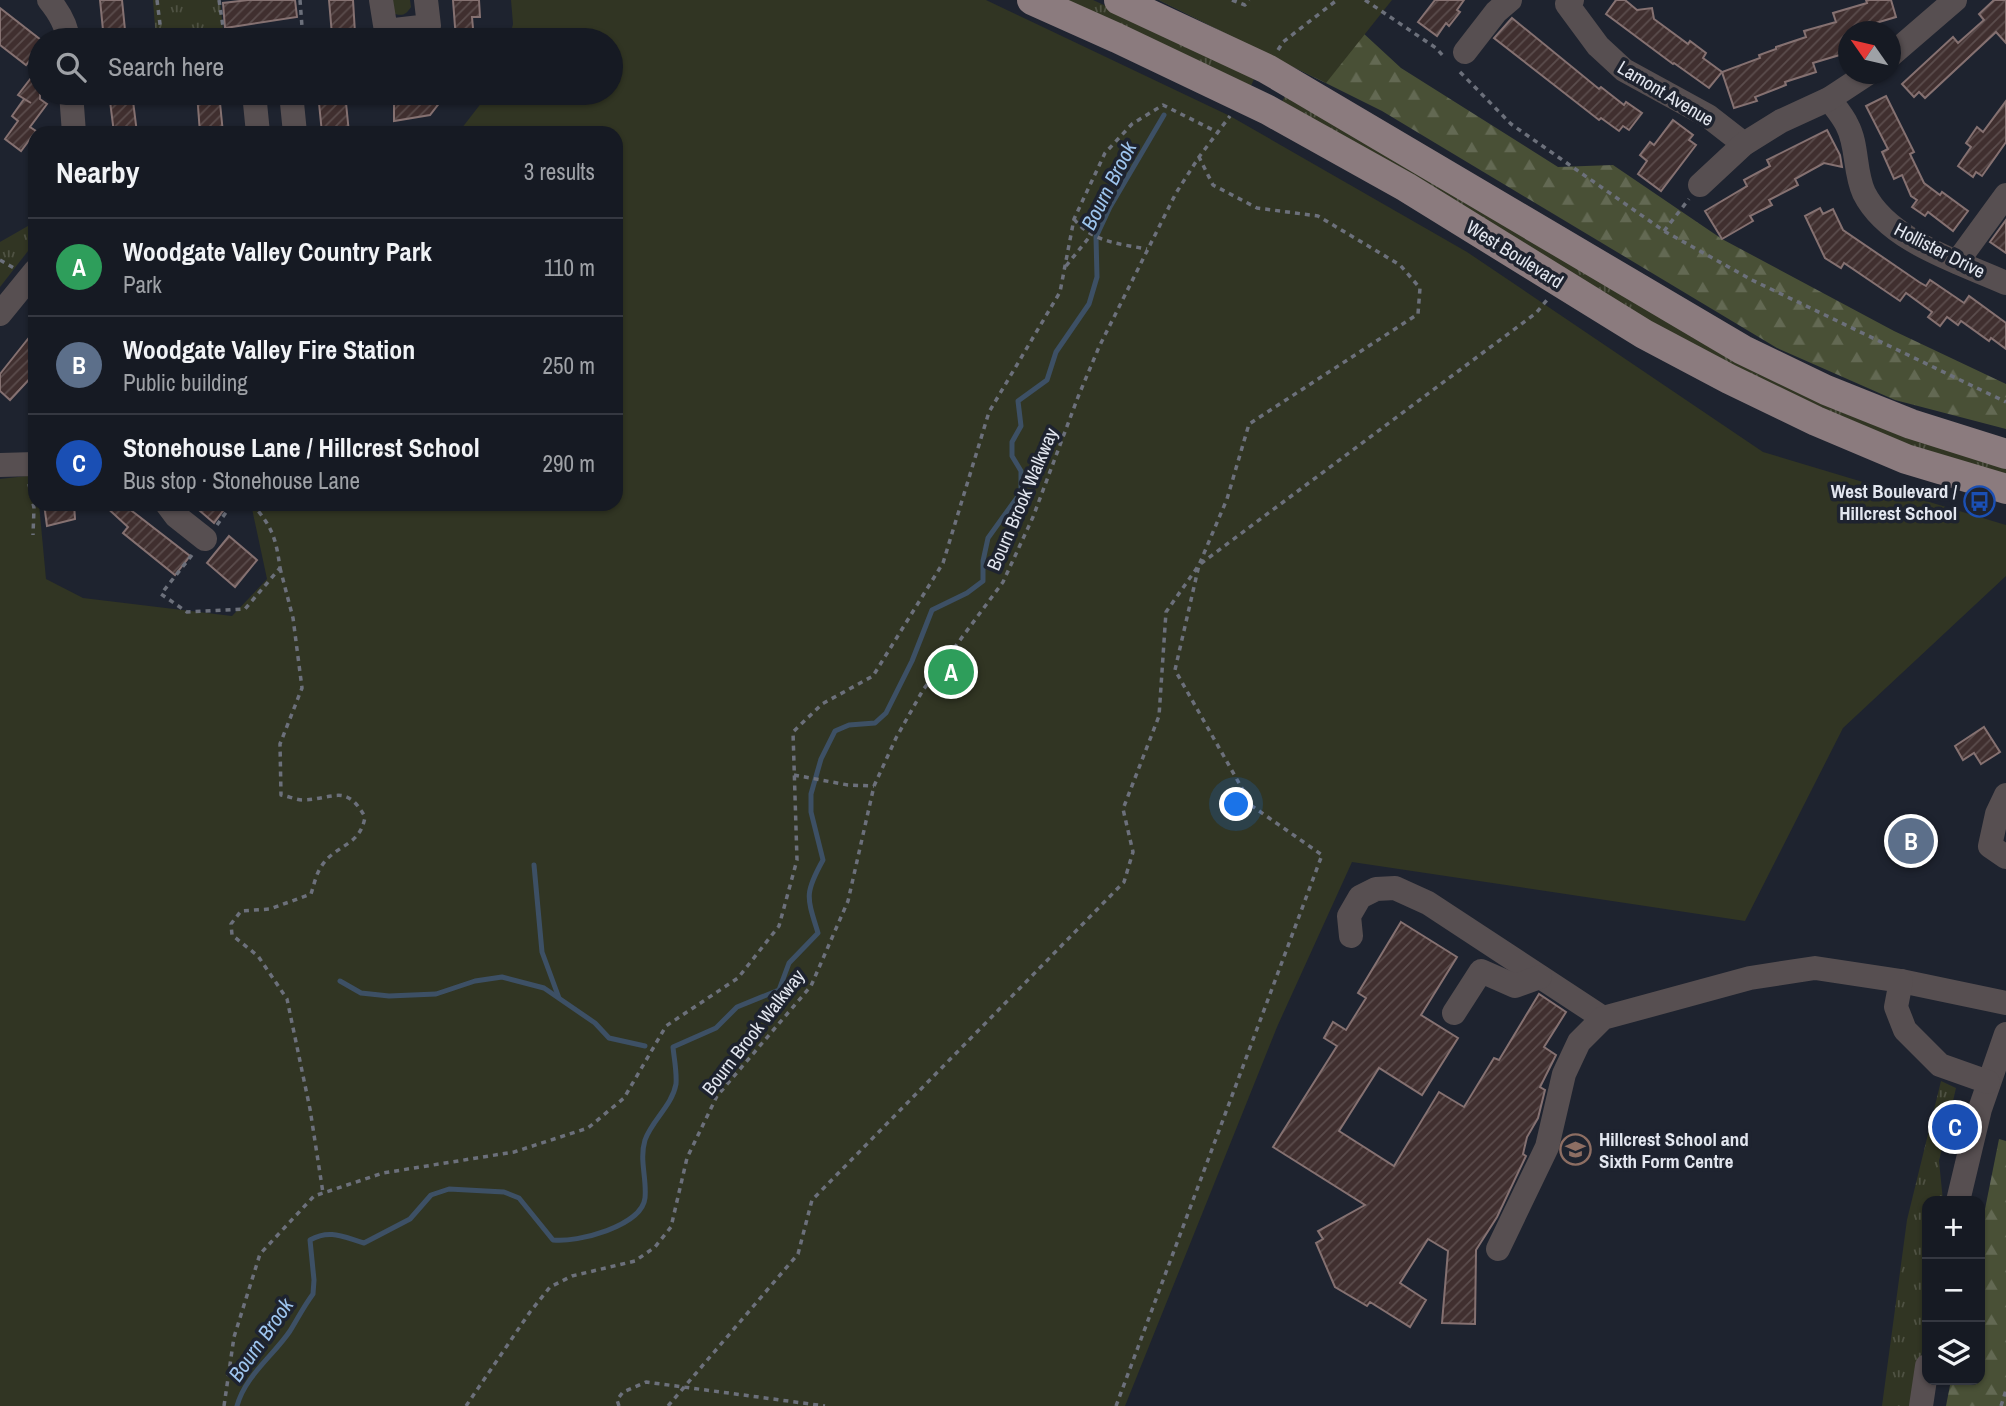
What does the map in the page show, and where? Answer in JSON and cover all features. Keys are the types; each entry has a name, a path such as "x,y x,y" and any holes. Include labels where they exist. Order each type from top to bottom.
{"main road":[{"name":"West Boulevard","path":"1032,0 1268,110 1406,187 1644,334 1729,379 1816,421 1906,459 2006,489"},
{"name":"West Boulevard","path":"1119,0 1267,69 1743,350 1826,390 1911,424 2006,454"}],"street":[{"path":"49,0 65,28"},
{"path":"382,0 386,28"},
{"path":"412,28 429,26 426,0"},
{"path":"1455,59 1510,0"},
{"name":"Lamont Avenue","path":"1564,1 1598,46 1624,70 1708,116 1744,144"},
{"path":"1901,45 1939,5"},
{"path":"1700,185 1744,144 1781,121 1829,99 1852,84"},
{"name":"Hollister Drive","path":"1829,99 1848,126 1863,190 1877,213 1897,231 1957,262 2006,283"},
{"path":"72,105 73,126"},
{"path":"255,105 257,126"},
{"path":"292,105 294,126"},
{"path":"1957,262 2006,195"},
{"path":"0,314 28,280"},
{"path":"172,511 205,539"},
{"path":"2006,794 1997,814 1990,846 2006,858"},
{"path":"1351,936 1349,916 1360,897 1376,889 1395,888 1428,903 1603,1018"},
{"path":"1497,1249 1547,1147 1563,1074 1579,1042 1603,1018 1750,978 1815,968 1901,981 2006,1003"},
{"path":"1454,1013 1481,971 1515,986 1540,977"},
{"path":"1901,981 1896,1007 1905,1030 1940,1065 1988,1083"},
{"path":"1959,1196 1980,1109 2006,1034"},
{"path":"1921,1406 1924,1385"}],"path":[{"path":"157,0 160,28"},
{"path":"219,0 223,28"},
{"path":"300,0 302,28"},
{"path":"1232,0 1245,5 1249,0"},
{"path":"1283,42 1337,0"},
{"path":"1365,0 1455,59 1511,124 1664,231 1752,280 2006,402"},
{"path":"224,1406 234,1338 260,1254 314,1196 383,1173 514,1152 588,1128 624,1098 666,1026 738,978 779,926 797,860 793,732 822,704 873,676 943,563 989,412 1060,292 1074,219 1105,153 1132,124 1163,105 1219,133"},
{"name":"Bourn Brook Walkway","path":"466,1406 550,1287 572,1276 635,1261 655,1247 671,1227 687,1158 717,1096 811,986 848,901 874,786 896,738 923,690 1003,582 1033,517 1098,347 1176,193 1237,107"},
{"path":"1116,1406 1322,855 1252,806 1175,670 1199,565 1227,499 1250,424 1418,314 1420,288 1400,265 1318,216 1257,208 1213,185 1199,158"},
{"path":"1664,231 1700,185"},
{"path":"1074,219 1091,235 1113,243 1147,249"},
{"path":"1065,268 1091,235"},
{"path":"668,1406 798,1254 812,1200 1124,882 1133,852 1123,809 1159,716 1166,612 1199,565 1536,313 1551,296"},
{"path":"20,465 28,490"},
{"path":"33,536 34,511"},
{"path":"258,511 269,524 276,540 293,618 302,688 280,744 281,795 302,800 338,793 357,803 365,817 363,831 350,844 339,848 321,866 311,894 270,909 242,911 231,924 232,935 258,956 287,999 310,1109 323,1193"},
{"path":"205,539 161,594 187,612 244,609 280,568"},
{"path":"794,775 848,785 874,786"},
{"path":"619,1406 617,1400 623,1392 646,1382 825,1406"},
{"path":"2001,1406 2006,1390"}],"green space":[{"path":"153,0 220,0 223,28 155,28"},
{"path":"390,0 410,0 411,7 403,14 391,13"},
{"path":"511,0 986,0 1230,116 1467,252 1763,452 2006,525 2006,576 1843,728 1745,921 1352,862 1277,1027 1125,1406 0,1406 0,479 28,476 28,511 40,511 46,579 83,598 232,616 267,579 252,511 623,511 623,126 463,126 480,105 623,105 623,28 512,28"},
{"path":"1060,0 1093,0 1188,44 1254,79 1250,88"},
{"path":"1159,0 1220,0 1349,20 1401,68 1558,167 1613,165 1722,239 1894,331 2006,384 2006,429 1895,400 1777,348 1382,111"},
{"path":"1159,0 1392,0 1326,83"},
{"path":"1285,96 1726,350 2006,460 2006,474 1924,452 1723,367 1280,105"},
{"path":"28,226 28,251 0,287 0,242"},
{"path":"1941,1081 1956,1088 1939,1161 1942,1196 1922,1196 1922,1352 1913,1406 1882,1406 1907,1220"},
{"path":"1999,1139 2006,1141 2006,1406 1946,1406 1950,1385 1985,1385 1985,1209"}],"building":[{"path":"100,0 122,0 125,28 103,28"},
{"path":"295,0 297,17 225,28 223,3"},
{"path":"329,0 353,0 355,28 331,28"},
{"path":"453,0 479,0 480,17 472,17 473,28 455,28"},
{"path":"1435,0 1464,0 1457,10 1460,12 1449,26 1446,23 1437,36 1418,22"},
{"path":"1616,0 1625,0 1637,10 1652,8 1654,19 1688,44 1690,41 1706,53 1703,58 1722,72 1709,88 1673,64 1606,14"},
{"path":"1866,0 1891,0 1896,17 1882,21 1838,21 1838,56 1813,63 1816,72 1785,82 1786,85 1755,97 1757,101 1734,108 1722,72 1760,58 1759,55 1776,47 1806,37 1804,31 1836,22 1833,13 1867,3"},
{"path":"1994,0 2006,0 2006,43 1996,32 1925,98 1919,92 1914,97 1902,84 1953,37 1958,43 1984,20 1979,14"},
{"path":"0,8 28,30 28,62 26,65 0,45"},
{"path":"1512,18 1599,89 1601,87 1624,105 1626,102 1642,113 1629,130 1623,126 1619,131 1601,118 1599,120 1494,38"},
{"path":"28,82 28,101 18,95"},
{"path":"1886,96 1914,152 1910,154 1924,183 1968,211 1953,231 1928,212 1925,216 1912,207 1917,200 1911,196 1902,175 1894,179 1882,152 1888,149 1866,106"},
{"path":"24,99 28,105 46,105 28,126 28,142 21,151 5,139 18,121 12,116"},
{"path":"2006,101 2006,142 1982,176 1976,172 1973,177 1958,166 1971,147 1966,143 1977,127 1983,132"},
{"path":"110,105 134,105 136,126 113,126"},
{"path":"198,105 220,105 222,126 199,126"},
{"path":"319,105 346,105 348,126 321,126"},
{"path":"394,105 438,105 430,115 394,121"},
{"path":"1673,120 1693,135 1689,140 1696,145 1661,191 1638,174 1647,161 1640,155 1650,142 1654,145"},
{"path":"1827,130 1840,155 1842,167 1824,163 1795,179 1798,185 1769,200 1772,205 1750,216 1753,221 1722,239 1705,211 1747,186 1744,180 1770,166 1767,160"},
{"path":"1820,208 1823,214 1833,209 1843,230 1919,282 1926,286 1930,280 1964,303 1969,296 2006,323 2006,349 1991,338 1989,341 1961,321 1958,325 1947,317 1940,326 1928,317 1932,312 1906,293 1900,301 1844,263 1841,268 1825,258 1805,216"},
{"path":"2006,220 2006,253 1990,242"},
{"path":"28,339 28,381 10,400 0,391 0,374"},
{"path":"45,511 74,511 75,519 47,526"},
{"path":"111,511 132,511 190,556 175,575 123,533 128,527"},
{"path":"200,511 223,511 214,523"},
{"path":"229,536 257,560 235,587 207,563"},
{"path":"1984,727 2000,752 1981,764 1974,753 1963,760 1955,746"},
{"path":"1401,922 1457,957 1421,1015 1458,1038 1422,1095 1379,1068 1339,1131 1394,1166 1439,1092 1464,1107 1494,1058 1499,1060 1539,994 1566,1012 1544,1047 1556,1055 1540,1087 1545,1090 1538,1118 1527,1137 1523,1154 1526,1156 1497,1217 1476,1250 1475,1324 1442,1323 1448,1251 1428,1239 1400,1283 1426,1300 1410,1327 1370,1302 1367,1306 1335,1287 1316,1243 1323,1239 1318,1231 1365,1205 1273,1147 1337,1046 1324,1038 1333,1022 1346,1030 1366,998 1358,993"}],"waterway":[{"name":"Bourn Brook","path":"237,1406 246,1385 290,1331 313,1294 310,1240 330,1235 364,1243 410,1219 431,1195 449,1189 504,1192 519,1198 553,1240 577,1239 607,1231 633,1217 641,1208 645,1198 645,1140 674,1092 676,1084 673,1047 716,1028 737,1007 779,990 789,963 818,933 809,896 823,860 811,812 811,794 821,759 835,731 849,725 875,723 886,713 912,661 932,610 967,593 983,581 983,561 988,538 1021,492 1021,471 1012,456 1012,442 1021,426 1018,401 1047,380 1056,352 1089,304 1097,277 1096,237 1110,207 1164,115"},
{"path":"534,865 542,952 559,998"},
{"path":"340,981 361,993 389,996 436,994 475,981 502,977 544,988 595,1023 609,1038 645,1046"}],"place":[{"name":"West Boulevard / Hillcrest School","path":"1980,502"},
{"name":"Woodgate Valley Country Park","path":"951,672"},
{"name":"Woodgate Valley Fire Station","path":"1911,841"},
{"name":"Stonehouse Lane / Hillcrest School","path":"1955,1127"},
{"name":"Hillcrest School and Sixth Form Centre","path":"1576,1150"}]}
